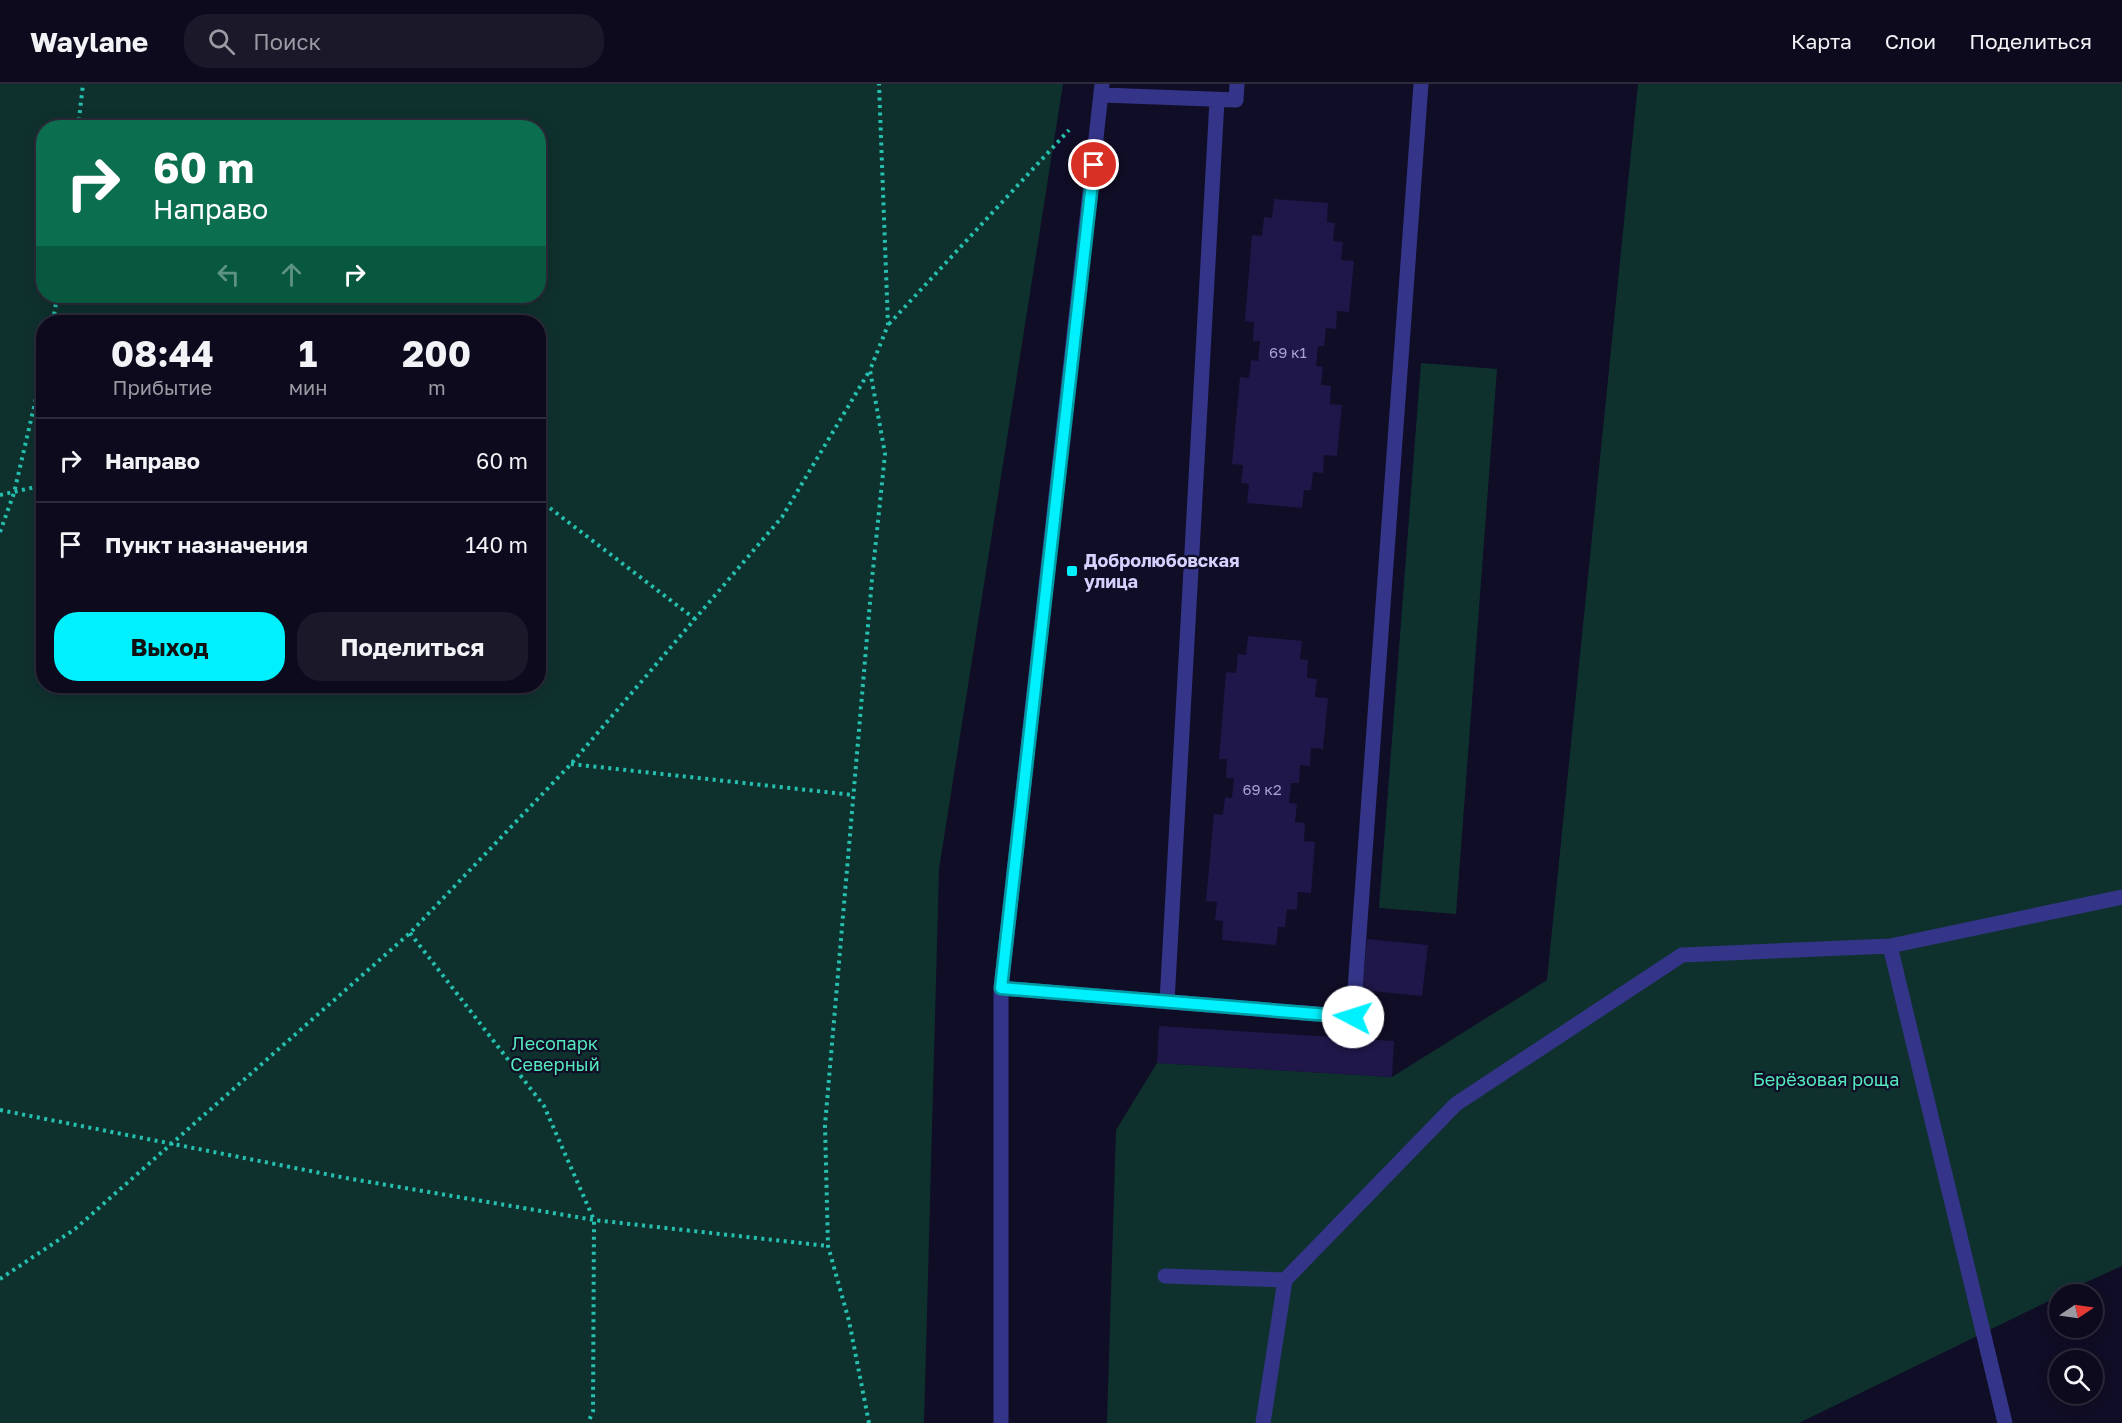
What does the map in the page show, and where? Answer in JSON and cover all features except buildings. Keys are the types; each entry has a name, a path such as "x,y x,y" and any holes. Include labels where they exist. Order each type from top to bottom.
{"street":[{"path":"1001,1423 1001,988 1102,89 1236,100 1237,84"},
{"path":"1001,988 1353,1017 1421,84"},
{"path":"1167,1002 1217,100"},
{"path":"1263,1423 1285,1280 1456,1104 1682,955 1890,946 2122,897"},
{"path":"1890,946 2005,1423"},
{"path":"1165,1276 1285,1280"}],"path":[{"path":"79,120 83,84"},
{"path":"879,84 888,325"},
{"path":"0,1279 75,1229 410,933 571,764 782,517 870,370 888,325 1070,129"},
{"path":"869,1423 849,1321 828,1246 825,1125 885,454 870,370"},
{"path":"0,532 14,493 36,398"},
{"path":"0,495 36,487"},
{"path":"546,505 695,619"},
{"path":"571,764 853,795"},
{"path":"410,933 544,1106 594,1220 593,1411 588,1423"},
{"path":"0,1110 346,1178 594,1220 828,1246"}],"green space":[{"name":"Лесопарк Северный","path":"0,84 1063,84 939,869 924,1423 0,1423"},
{"name":"Берёзовая роща","path":"1638,84 2122,84 2122,1266 2082,1284 2049,1284 2049,1301 1799,1423 1107,1423 1116,1130 1157,1063 1392,1077 1547,980"},
{"path":"1421,363 1497,369 1456,914 1379,908"}],"place":[{"name":"Добролюбовская улица","path":"1072,571"}],"route":[{"path":"1094,165 1001,988 1353,1017"}]}
